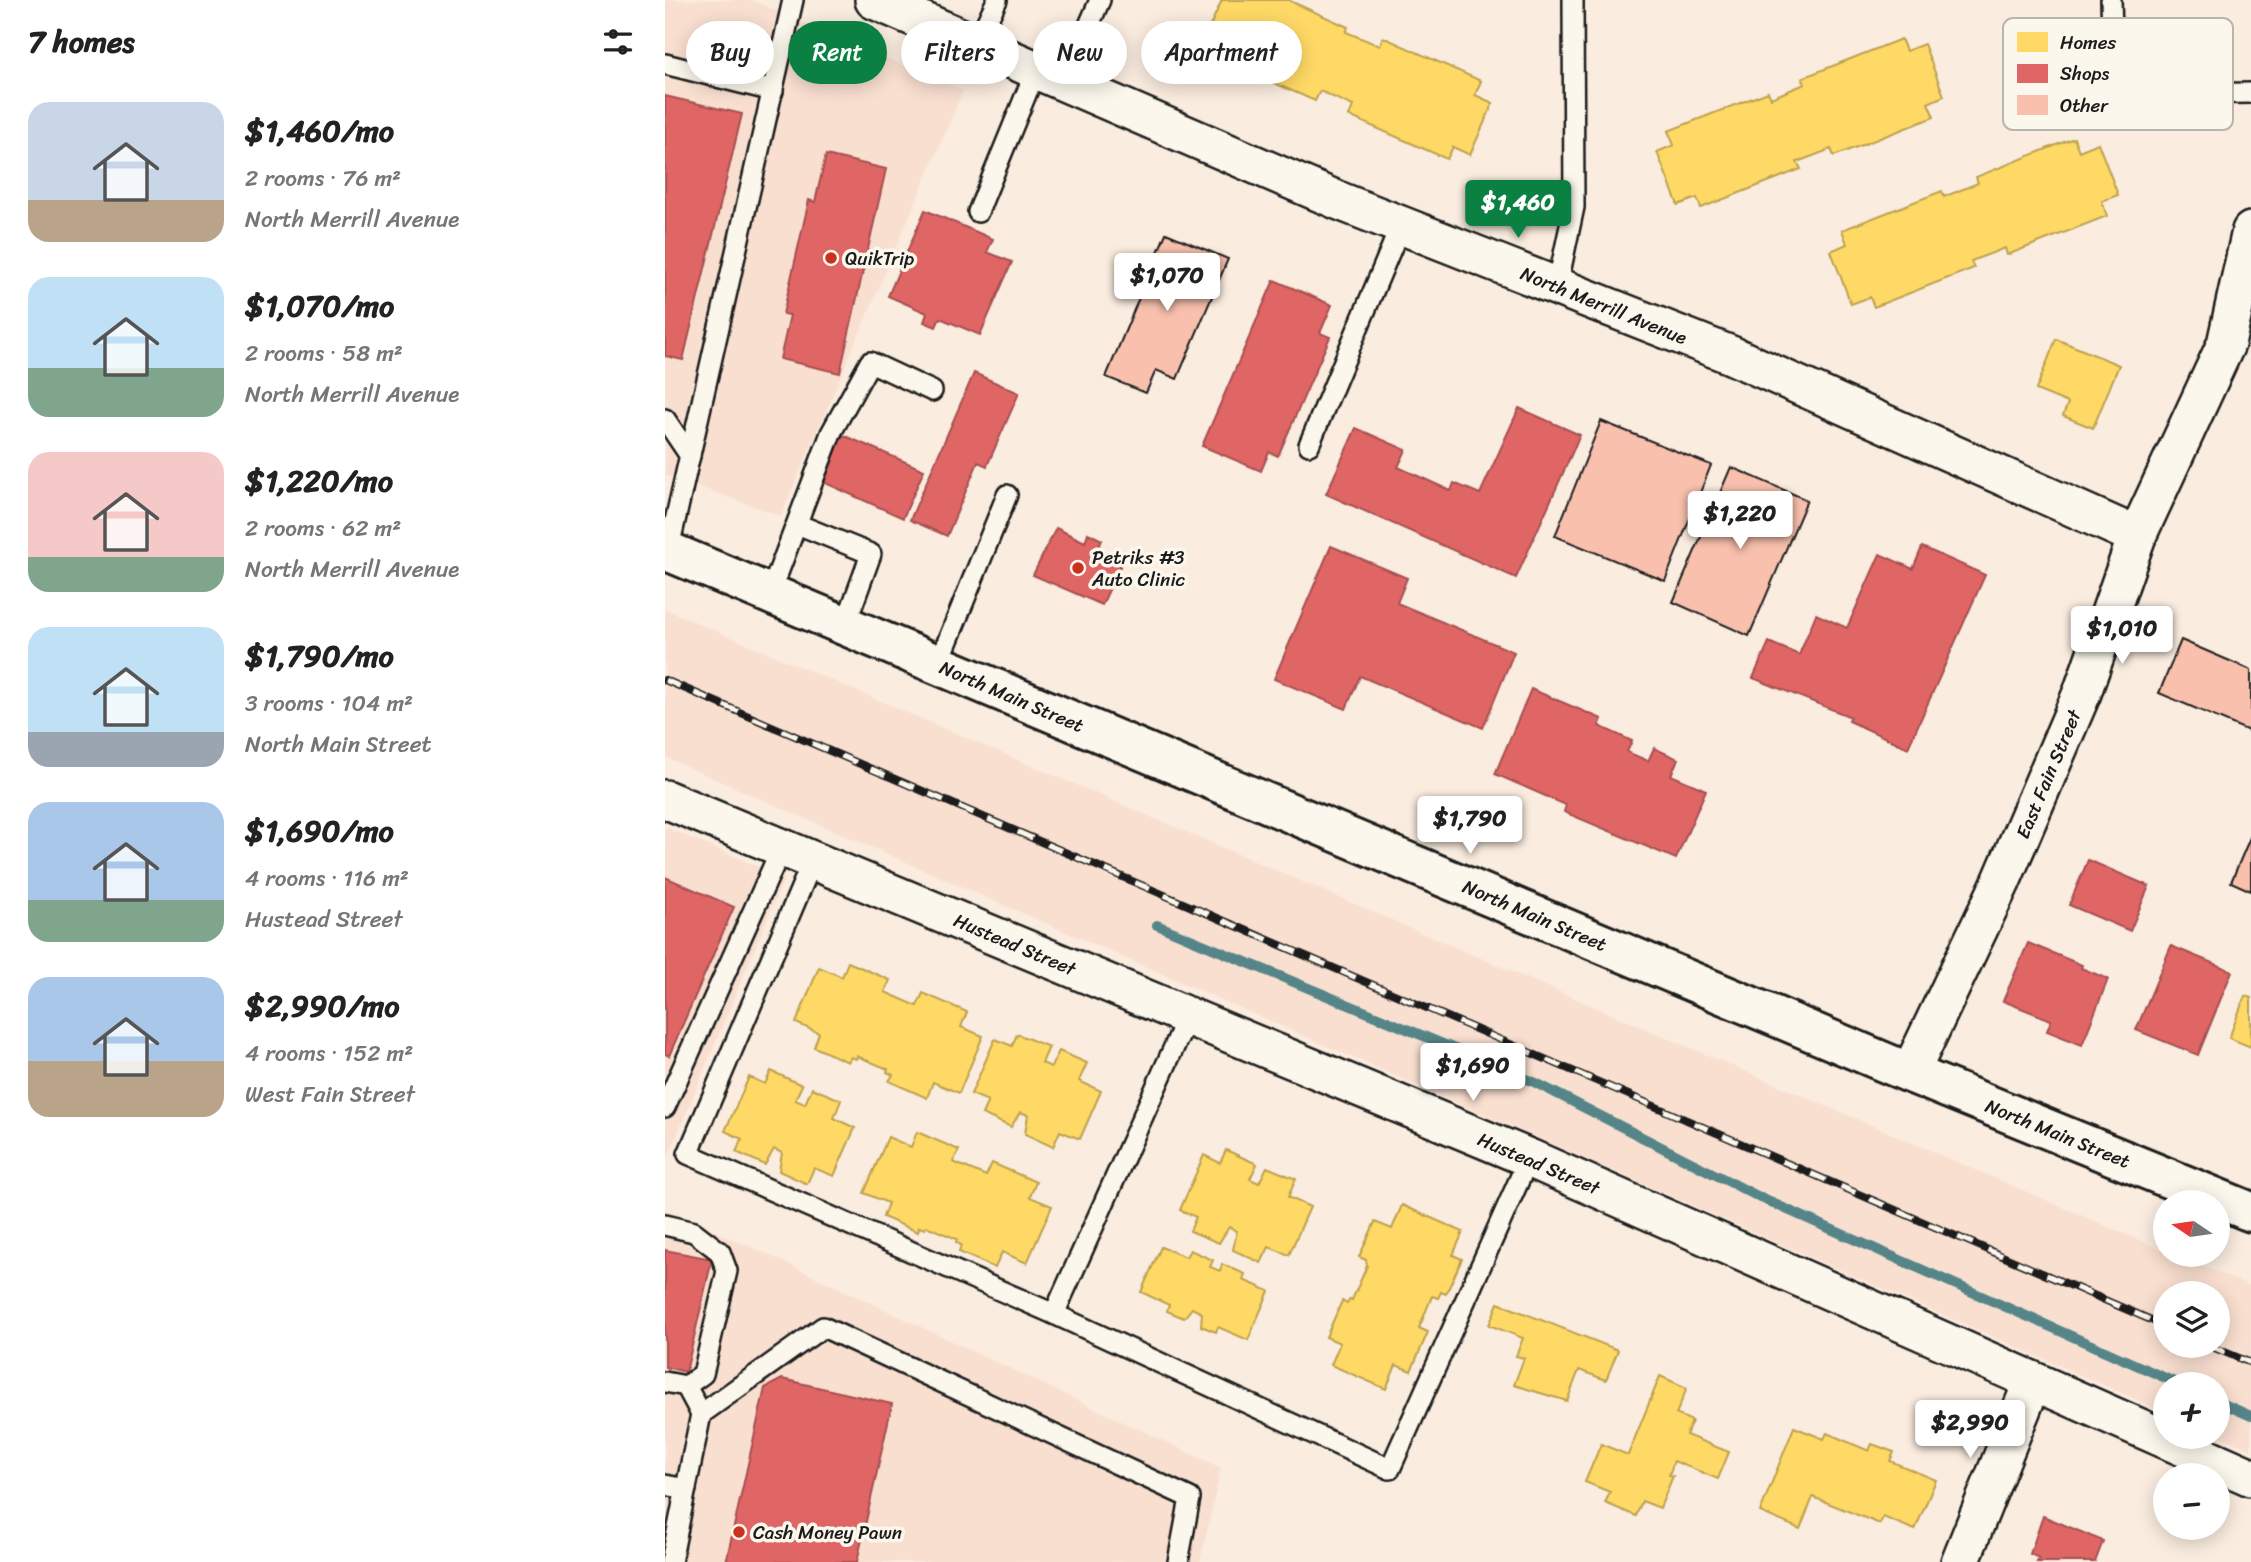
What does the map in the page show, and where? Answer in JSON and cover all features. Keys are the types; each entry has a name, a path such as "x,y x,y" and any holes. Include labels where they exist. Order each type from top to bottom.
{"street":[{"name":"North Merrill Avenue","path":"874,0 922,21"},
{"name":"North Merrill Avenue","path":"1069,84 1401,225 1731,355 2137,537"},
{"name":"East Fain Street","path":"1910,1073 2001,882 2077,706 2137,537 2226,344 2251,231"},
{"name":"North Main Street","path":"667,551 1910,1073 2251,1212"},
{"name":"Hustead Street","path":"665,799 1529,1158 2251,1476"},
{"path":"1960,1562 2033,1381"}],"lane":[{"path":"667,551 793,0"},
{"path":"987,21 997,0"},
{"path":"1086,21 1100,0"},
{"path":"1557,286 1574,207 1573,0"},
{"path":"2111,0 2112,18"},
{"path":"665,64 773,91"},
{"path":"978,212 1046,84"},
{"path":"2233,93 2251,93"},
{"path":"1309,445 1401,225"},
{"path":"770,594 831,433 870,362 932,391"},
{"path":"665,419 689,456"},
{"path":"938,665 1007,495"},
{"path":"797,524 871,554 845,626"},
{"path":"665,1107 797,854"},
{"path":"797,854 688,1154 1054,1314 1390,1469 1529,1158"},
{"path":"1054,1314 1188,1016"},
{"path":"665,1225 694,1232 720,1252 727,1271 703,1374 685,1386 665,1382"},
{"path":"701,1414 823,1327 1190,1498 1178,1562"},
{"path":"671,1562 701,1414 685,1386"},
{"path":"665,1485 686,1489"}],"shaded area":[{"path":"665,0 751,0 800,21 788,21 788,84 887,84 887,58 901,64 901,84 947,84 963,91 781,516 665,475"},
{"path":"665,609 2153,1246 2153,1267 2204,1267 2251,1286 2251,1450 2230,1441 2230,1372 2153,1372 2153,1407 665,757"},
{"path":"665,827 784,878 665,1164"},
{"path":"665,1210 758,1250 1221,1468 1200,1562 665,1562"}],"building: Homes":[{"path":"1222,0 1288,0 1348,27 1346,32 1380,46 1383,37 1481,81 1475,95 1493,103 1470,155 1453,147 1447,159 1349,116 1353,106 1320,91 1315,101 1276,84 1302,84 1302,21 1212,21"},
{"path":"1901,39 1906,51 1924,44 1944,96 1928,103 1934,117 1834,156 1831,149 1797,162 1801,169 1701,208 1697,198 1678,205 1657,152 1674,145 1668,131 1768,92 1771,98 1805,84 1802,78"},
{"path":"2074,138 2079,151 2098,143 2118,195 2102,201 2107,216 2007,255 2005,248 1971,261 1974,268 1874,307 1870,297 1851,304 1831,251 1847,244 1842,230 1942,191 1944,197 1978,183 1976,177"},
{"path":"2056,339 2119,365 2093,428 2063,416 2068,403 2036,390"},
{"path":"848,962 890,980 885,992 917,1006 923,993 967,1012 961,1027 983,1036 959,1093 933,1082 927,1098 889,1081 893,1075 887,1072 888,1069 857,1056 856,1059 851,1057 848,1062 814,1047 819,1033 796,1023 819,967 842,977"},
{"path":"2245,996 2251,998 2251,1047 2229,1038"},
{"path":"1017,1034 1049,1047 1042,1063 1051,1067 1059,1051 1087,1063 1079,1081 1101,1091 1080,1139 1060,1131 1053,1147 1025,1134 1028,1115 1020,1112 1011,1127 982,1114 988,1101 971,1094 995,1039 1012,1046"},
{"path":"771,1071 802,1085 795,1100 805,1104 812,1088 841,1100 834,1118 855,1128 834,1176 814,1168 807,1184 779,1171 782,1153 774,1149 765,1165 736,1152 742,1139 725,1131 749,1077 765,1084"},
{"path":"917,1132 959,1150 953,1162 986,1176 992,1163 1036,1182 1030,1197 1052,1206 1027,1263 1002,1252 995,1268 959,1252 961,1245 956,1242 957,1239 926,1226 925,1229 919,1227 918,1232 883,1217 888,1203 864,1193 888,1137 911,1147"},
{"path":"1226,1150 1257,1164 1250,1179 1259,1183 1267,1167 1296,1179 1288,1197 1310,1207 1289,1255 1269,1247 1261,1263 1233,1250 1237,1231 1229,1227 1219,1243 1190,1231 1196,1217 1180,1210 1204,1155 1220,1163"},
{"path":"1402,1205 1463,1232 1453,1255 1462,1259 1446,1294 1441,1292 1438,1298 1432,1296 1419,1328 1428,1332 1411,1371 1396,1365 1386,1389 1331,1365 1340,1343 1326,1337 1342,1301 1347,1304 1352,1300 1367,1266 1366,1260 1359,1257 1375,1222 1392,1229"},
{"path":"1161,1247 1186,1257 1190,1250 1213,1260 1210,1267 1220,1271 1222,1264 1245,1274 1243,1280 1269,1291 1248,1340 1218,1327 1216,1332 1201,1326 1202,1313 1192,1308 1184,1318 1167,1311 1169,1305 1141,1292"},
{"path":"1498,1303 1618,1350 1606,1380 1579,1370 1567,1401 1514,1385 1524,1358 1516,1356 1523,1338 1489,1325"},
{"path":"1660,1376 1687,1388 1676,1414 1692,1421 1686,1435 1729,1452 1718,1479 1674,1461 1669,1475 1673,1476 1660,1508 1642,1501 1636,1516 1605,1503 1610,1492 1585,1482 1601,1444 1628,1455"},
{"path":"1794,1427 1824,1439 1827,1433 1869,1451 1872,1444 1894,1452 1890,1461 1936,1480 1915,1530 1883,1517 1880,1524 1813,1497 1800,1529 1760,1512"}],"building: Shops":[{"path":"665,96 742,114 683,360 665,356"},
{"name":"QuikTrip","path":"826,155 886,169 840,373 780,359 790,315 783,314 809,200 815,202"},
{"path":"925,210 993,239 987,252 1012,262 980,335 940,318 936,327 924,322 927,313 888,296"},
{"path":"1274,280 1332,305 1320,333 1330,337 1278,456 1269,452 1261,471 1202,446"},
{"path":"974,373 1019,393 987,466 978,462 947,536 910,520"},
{"path":"1519,408 1580,435 1516,578 1326,494 1356,428 1406,450 1398,467 1451,491 1454,483 1480,494"},
{"path":"843,435 924,470 903,518 821,481"},
{"name":"Petriks #3 Auto Clinic","path":"1056,528 1085,542 1088,533 1102,540 1098,549 1123,560 1102,605 1033,575"},
{"path":"1331,546 1407,578 1397,603 1514,652 1483,728 1360,676 1346,709 1274,679"},
{"path":"1922,547 1985,575 1908,748 1849,721 1851,717 1753,678 1769,642 1799,655 1816,614 1847,628 1880,554 1913,569"},
{"path":"1531,689 1602,719 1599,726 1632,741 1627,752 1648,761 1654,748 1678,759 1671,775 1706,790 1676,859 1564,812 1566,805 1495,774"},
{"path":"2088,860 2149,886 2130,931 2069,905"},
{"path":"665,877 734,907 669,1056 665,1054"},
{"path":"2028,943 2108,979 2082,1045 2047,1031 2051,1020 2003,1001"},
{"path":"2171,946 2232,971 2198,1055 2136,1030"},
{"path":"665,1250 712,1259 686,1372 665,1367"},
{"path":"782,1379 892,1404 857,1562 726,1562 765,1388"},
{"path":"2043,1516 2103,1541 2095,1562 2037,1562 2039,1558 2030,1554"}],"building: Other":[{"path":"1166,233 1228,259 1177,379 1156,370 1146,393 1106,377"},
{"path":"1601,421 1711,465 1665,581 1555,536"},
{"path":"1731,467 1807,500 1749,636 1673,602"},
{"path":"2181,640 2251,670 2251,732 2159,693"},
{"path":"2251,835 2251,891 2231,882"}],"waterway":[{"path":"1157,925 1534,1082 1761,1198 2153,1372"},
{"path":"2230,1407 2251,1416"}],"railway":[{"path":"665,680 2153,1321"},
{"path":"2230,1354 2251,1363"}],"place":[{"name":"QuikTrip","path":"831,258"},
{"name":"Petriks #3 Auto Clinic","path":"1078,568"},
{"name":"Cash Money Pawn","path":"739,1532"}]}
